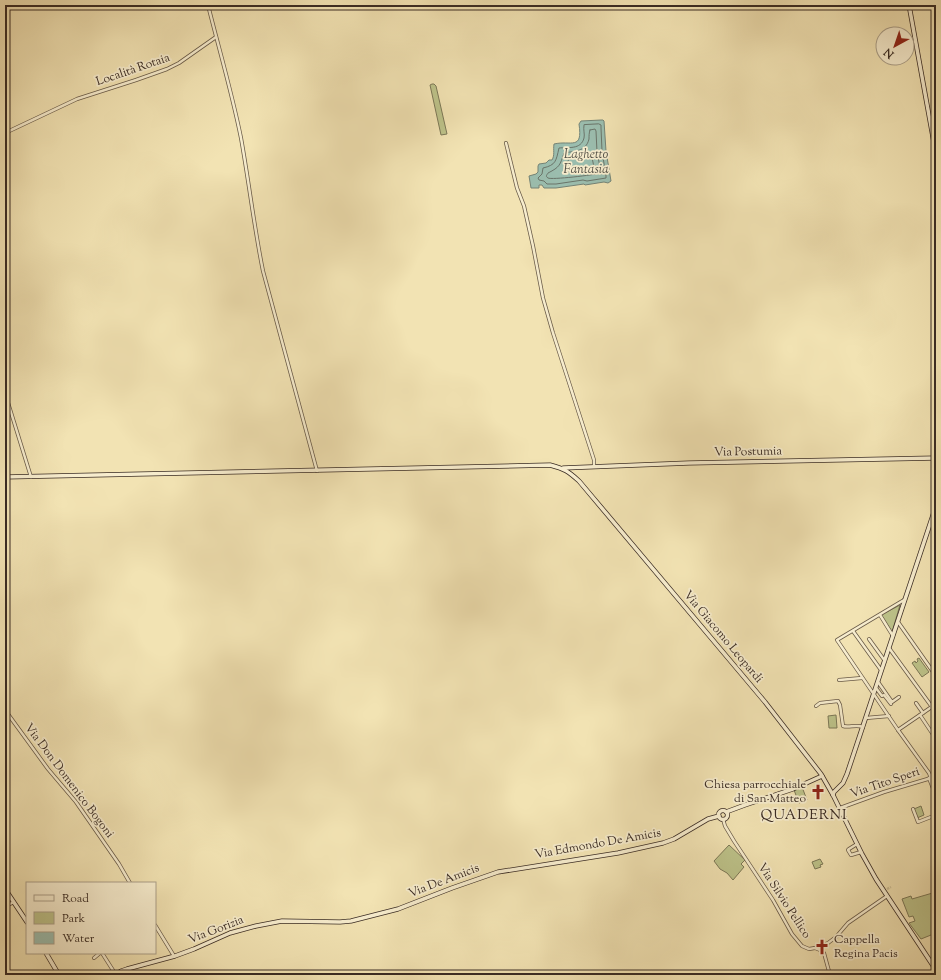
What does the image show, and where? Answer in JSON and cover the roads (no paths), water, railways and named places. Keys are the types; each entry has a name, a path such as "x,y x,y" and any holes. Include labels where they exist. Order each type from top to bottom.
{"main road":[{"path":"908,5 936,154"},
{"name":"Via Postumia","path":"5,477 550,466 560,468 936,458"},
{"name":"Via Giacomo Leopardi","path":"560,468 570,472 579,481 759,696 822,776 834,795 861,852 885,890 886,896 936,970"},
{"path":"834,795 834,792 843,783 847,774 936,506"},
{"path":"726,812 727,817 723,819 718,816 719,812 726,812 793,789 822,776"},
{"name":"Via Edmondo De Amicis","path":"498,872 618,853 663,843 674,839 708,819 718,816"},
{"name":"Via De Amicis","path":"398,909 498,872"},
{"path":"5,889 26,920"},
{"name":"Via Gorizia","path":"116,975 121,971 174,956 230,933 256,926 282,921 340,922 398,909"},
{"path":"48,954 59,975"}],"street":[{"path":"208,5 237,121 247,171 258,249 263,271 317,471"},
{"name":"Località Rotaia","path":"5,133 82,97 167,69 179,63 216,37"},
{"path":"506,143 514,176 524,206 543,298 594,460 594,466"},
{"path":"5,393 31,477"},
{"path":"905,600 837,640 929,773 936,796"},
{"path":"880,615 893,636"},
{"path":"898,622 936,676"},
{"path":"853,631 881,671"},
{"path":"869,639 885,661"},
{"path":"889,648 932,707"},
{"path":"838,680 863,678"},
{"path":"878,682 892,702 900,697"},
{"path":"876,688 891,704"},
{"path":"816,706 820,703 838,701 843,726 863,727"},
{"path":"916,703 936,739"},
{"path":"898,730 936,704"},
{"name":"Via Don Domenico Bogoni","path":"5,710 48,769 76,802 119,864 129,882"},
{"path":"5,716 10,717"},
{"path":"866,718 889,716"},
{"name":"Via Tito Speri","path":"840,808 936,775"},
{"path":"913,809 918,822 936,815"},
{"name":"Via Silvio Pellico","path":"723,819 725,826 775,902 796,940 805,948 815,948 820,945 825,946 836,937 848,923 886,896"},
{"path":"857,844 848,850 851,856 861,852"},
{"path":"5,903 10,904 14,902"},
{"path":"156,927 174,956"},
{"path":"820,945 820,950"},
{"path":"820,950 825,946"},
{"path":"825,946 824,953 830,975"},
{"path":"815,948 824,953"},
{"path":"94,958 100,954"},
{"path":"102,954 116,975"}],"water":[{"name":"Laghetto Fantasia","path":"603,120 611,181 608,183 604,182 556,188 544,188 542,185 539,185 539,188 531,188 529,176 538,172 539,164 552,160 554,154 554,144 574,143 577,141 580,132 579,124 581,121"}],"tunnel":[{"path":"887,889 891,887"}],"place":[{"name":"Chiesa parrocchiale di San Matteo","path":"818,792"},
{"name":"Cappella Regina Pacis","path":"822,947"}],"district":[{"name":"QUADERNI","path":"804,816"}]}
